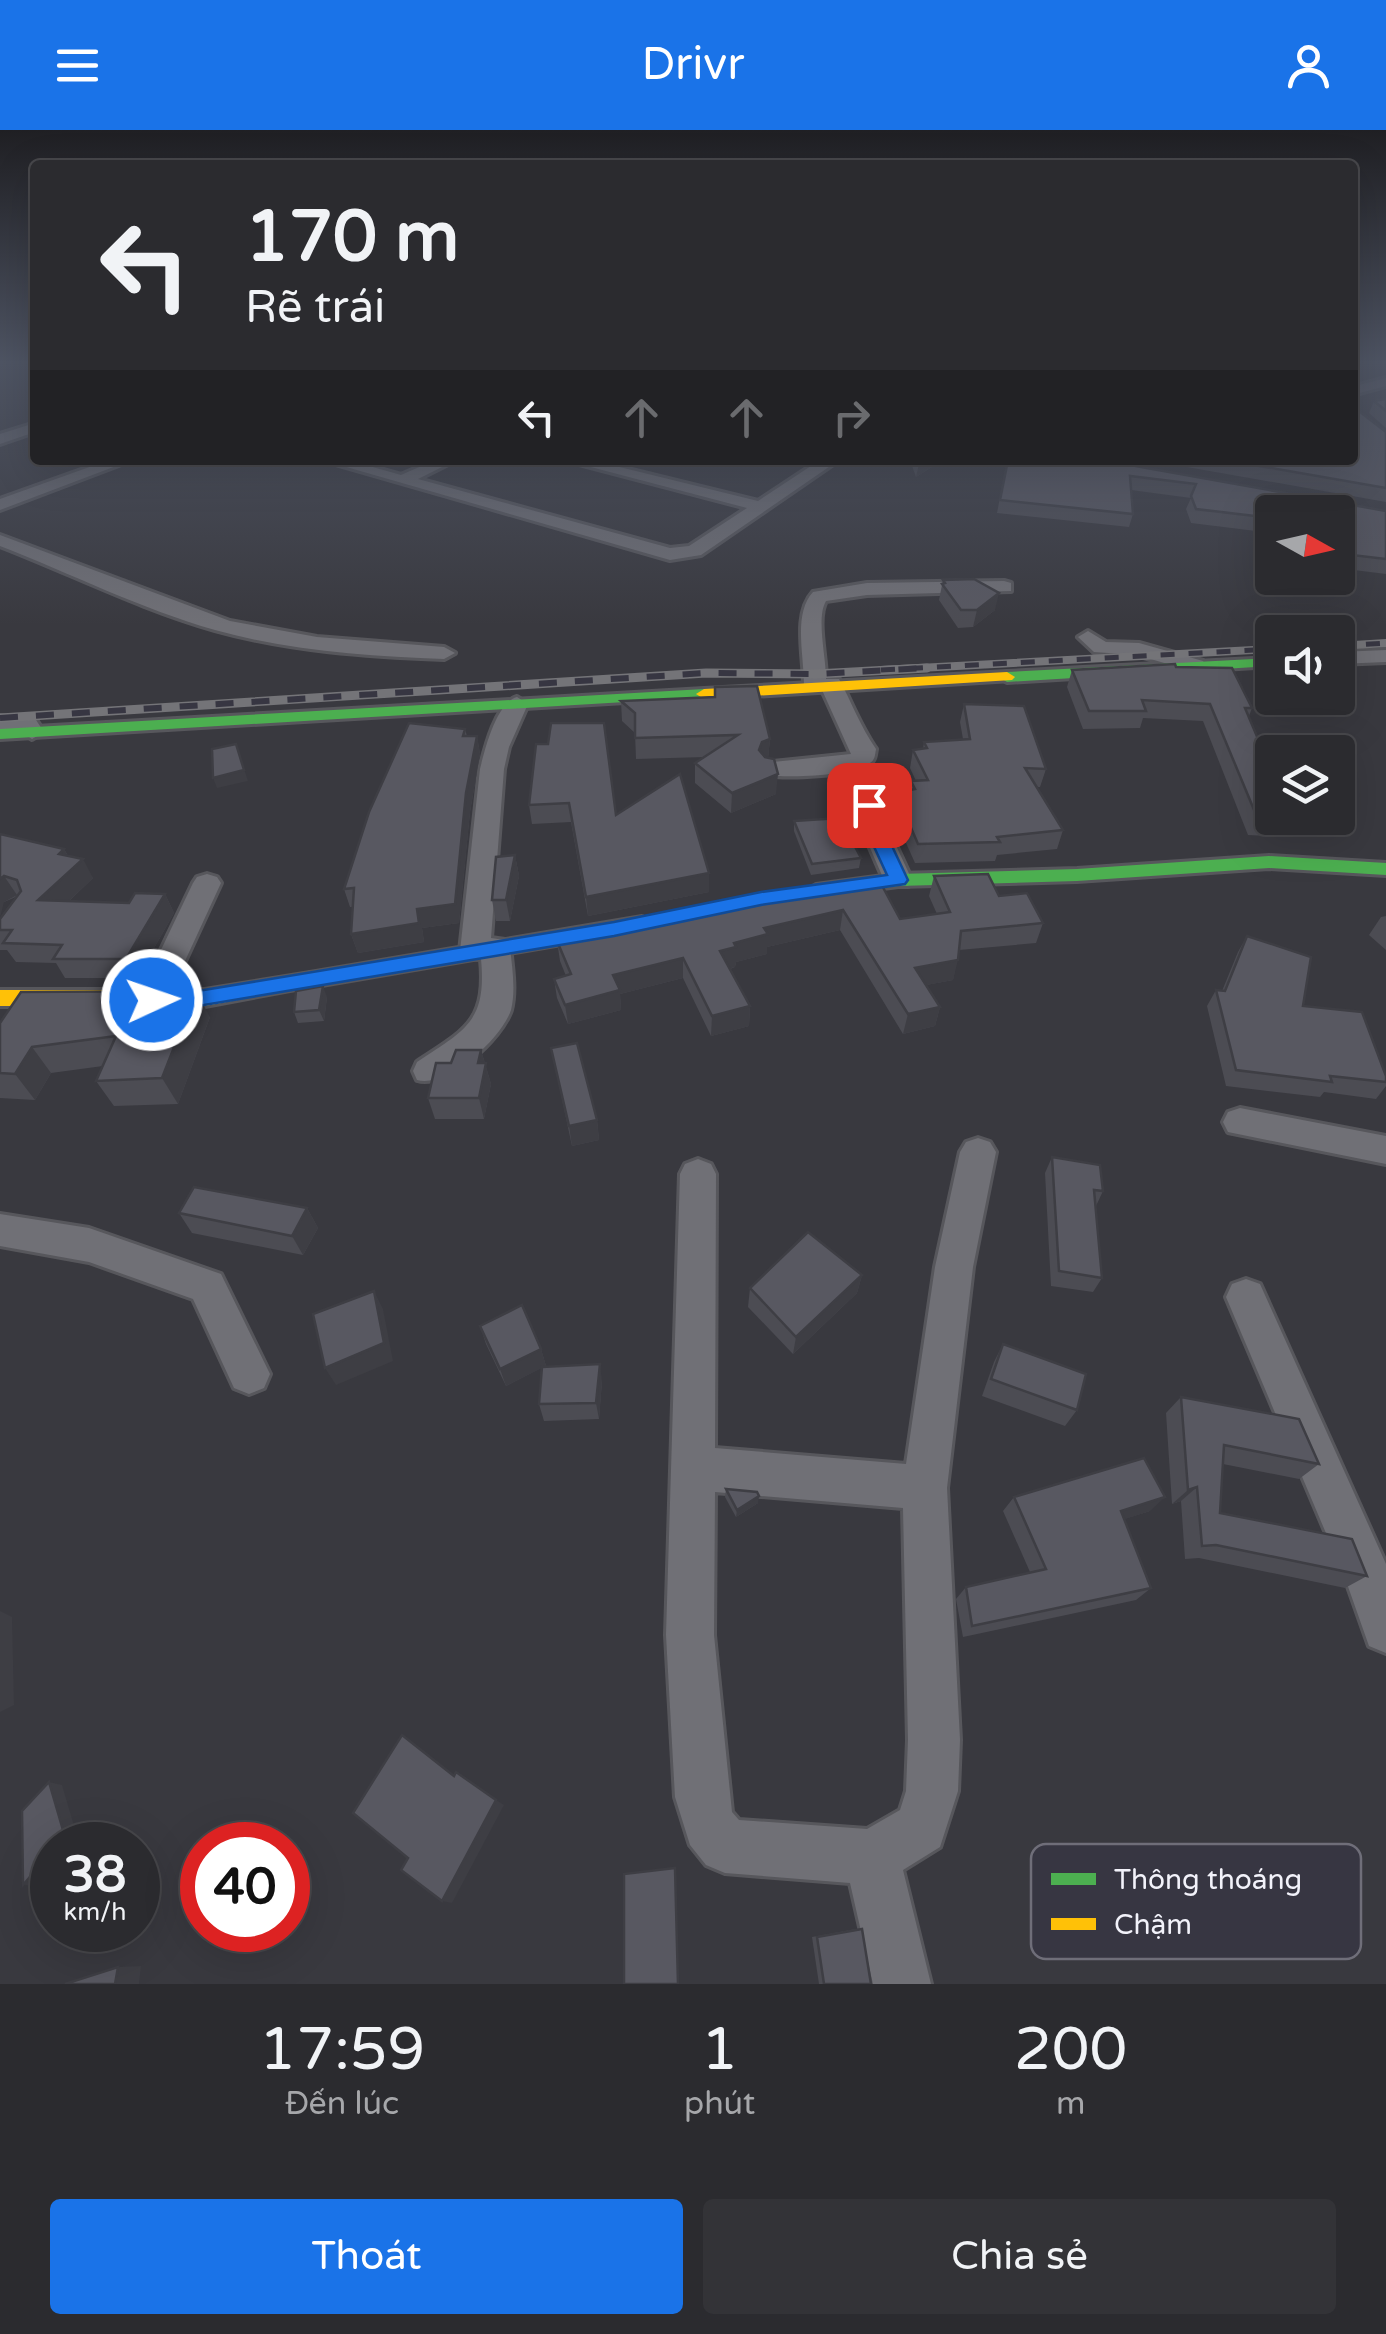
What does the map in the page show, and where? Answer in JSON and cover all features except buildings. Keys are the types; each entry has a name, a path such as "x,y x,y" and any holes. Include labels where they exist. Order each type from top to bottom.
{"street":[{"path":"0,505 110,465"},
{"path":"348,465 670,554 694,551 815,465"},
{"path":"402,480 436,465"},
{"path":"592,465 758,506"},
{"path":"0,540 194,616 248,630 340,648 444,653"},
{"path":"773,769 842,765 862,758 864,750 823,685 809,620 812,604 820,596 868,589 1004,587"},
{"path":"1088,637 1101,648 1138,649 1195,666"},
{"path":"1355,657 1386,656"},
{"path":"0,734 1255,663"},
{"path":"428,1070 493,1022 501,992 485,949 492,769 497,747 517,704"},
{"path":"0,723 28,725 32,732"},
{"path":"888,792 874,799 867,812 898,880"},
{"path":"800,893 898,880 1077,875 1269,862 1386,869"},
{"path":"152,1000 207,884"},
{"path":"0,998 204,998 672,918"},
{"path":"1240,1122 1386,1150"},
{"path":"698,1174 690,1635 702,1797 709,1826 725,1846 872,1857 922,1828 932,1791 925,1488 954,1266 978,1152"},
{"path":"0,1230 89,1245 207,1286 249,1374"},
{"path":"1246,1297 1368,1577 1386,1629"},
{"path":"692,1468 925,1488"},
{"path":"872,1857 902,1984"}],"railway":[{"path":"1355,645 1386,643"},
{"path":"881,670 1255,650"},
{"path":"0,718 706,673 816,674 927,668"}],"traffic: fast":[{"path":"1007,677 1255,663"},
{"path":"0,734 704,694"},
{"path":"816,891 898,880 1077,875 1269,862 1386,869"},
{"path":"310,980 642,924"}],"traffic: slow":[{"path":"704,694 1007,677"},
{"path":"0,998 205,998 310,980"}],"route":[{"path":"152,1000 204,998 692,915 761,898 898,880 867,812 869,805"}]}
